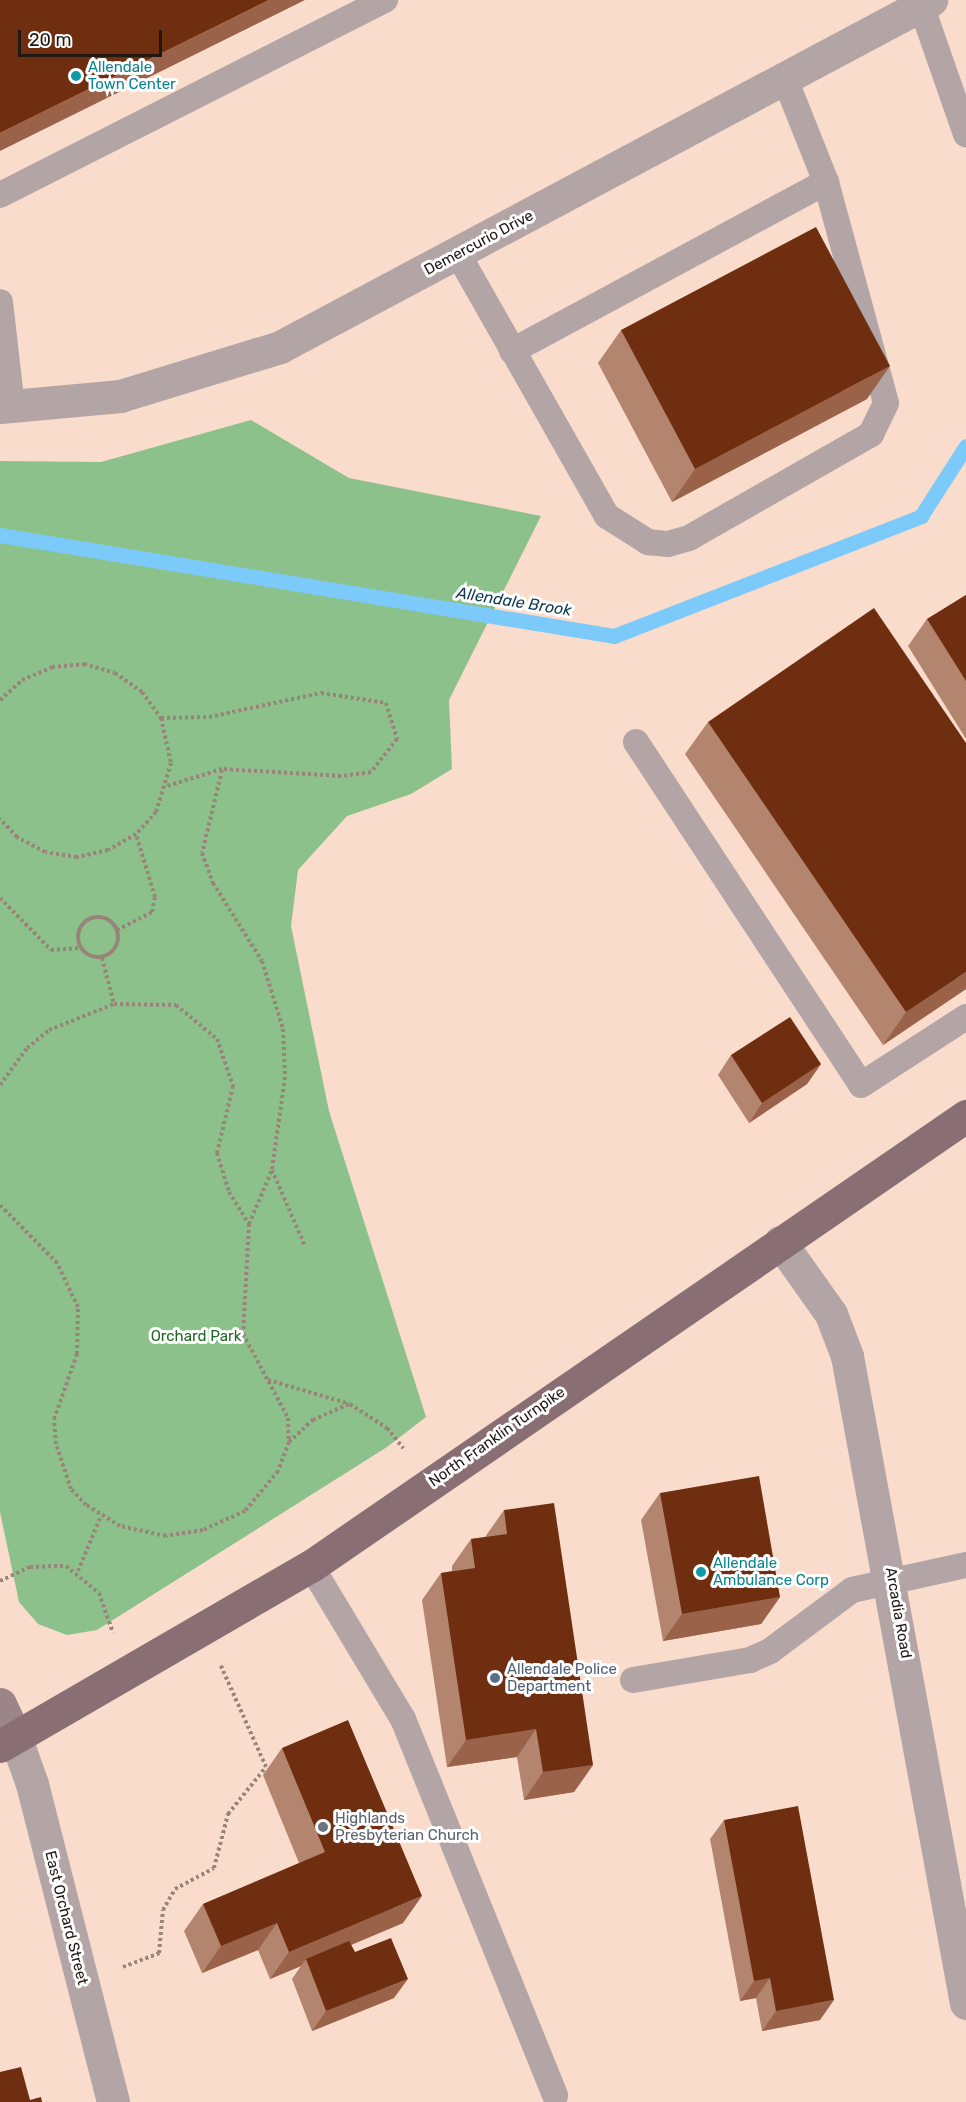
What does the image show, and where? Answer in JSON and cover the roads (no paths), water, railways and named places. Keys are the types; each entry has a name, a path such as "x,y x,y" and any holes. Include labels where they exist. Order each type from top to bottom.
{"main road":[{"name":"North Franklin Turnpike","path":"7,1741 311,1566 780,1242 963,1125"},
{"path":"0,1704 7,1741"}],"street":[{"name":"Demercurio Drive","path":"6,407 120,396 212,371 280,347 926,3"},
{"name":"Arcadia Road","path":"780,1242 831,1314 847,1356 892,1578 966,2003"},
{"name":"East Orchard Street","path":"7,1741 32,1784 113,2102"}],"lane":[{"path":"0,195 385,0"},
{"path":"926,3 966,134"},
{"path":"458,254 607,516 648,542 689,538 853,447 882,420 884,380 826,182 785,79"},
{"path":"512,351 826,182"},
{"path":"0,302 6,407"},
{"path":"636,742 861,1085 966,1017"},
{"path":"633,1680 750,1660 796,1633 833,1600 892,1578 966,1565"},
{"path":"311,1566 403,1719 555,2095"}],"waterway":[{"name":"Allendale Brook","path":"0,535 614,636 921,516 966,446"}],"place":[{"name":"Allendale Town Center","path":"76,76"},
{"name":"Allendale Ambulance Corp","path":"701,1572"},
{"name":"Allendale Police Department","path":"495,1678"},
{"name":"Highlands Presbyterian Church","path":"323,1827"}],"park label":[{"name":"Orchard Park","path":"196,1337"}]}
